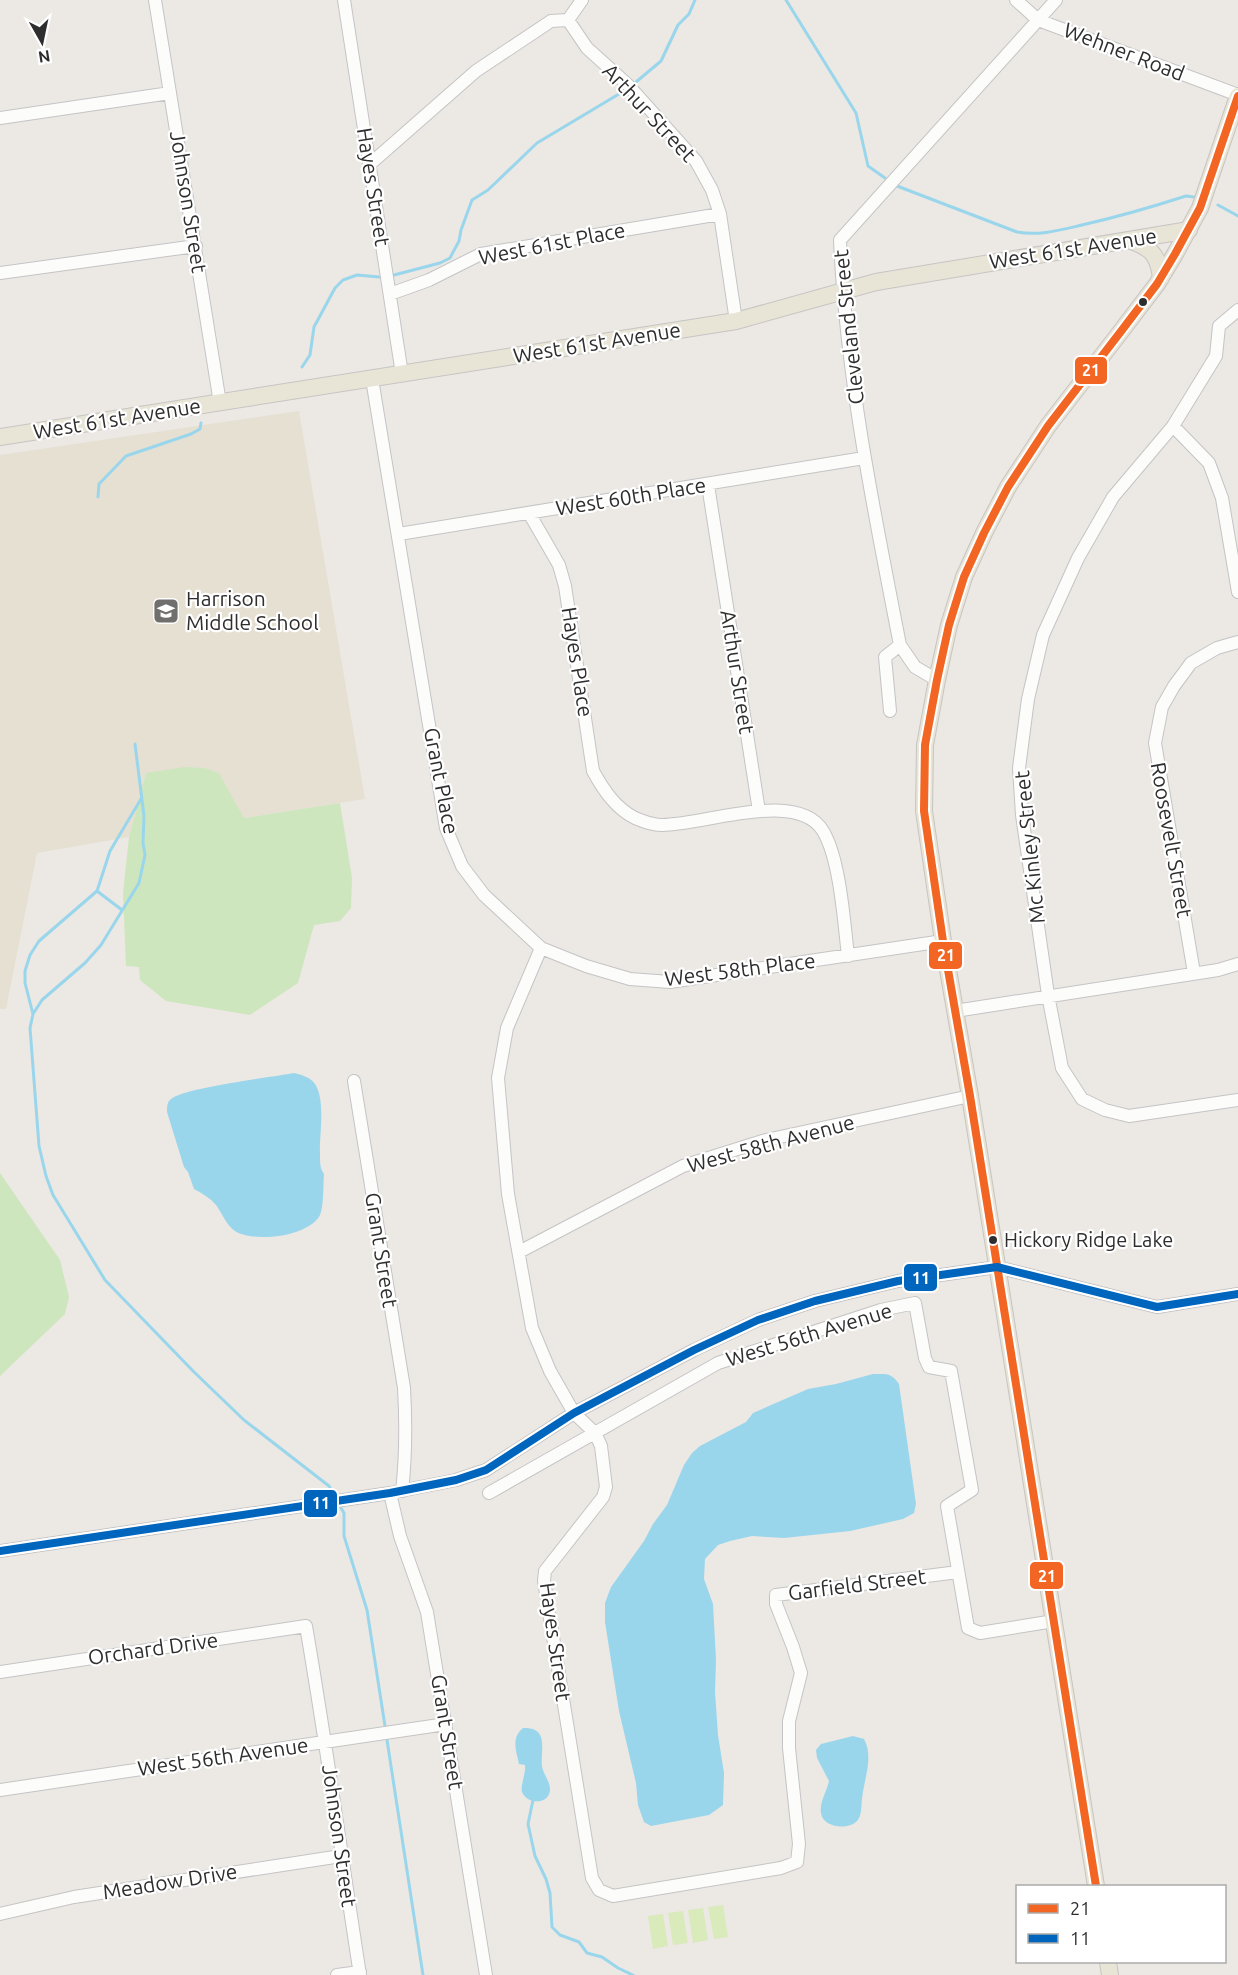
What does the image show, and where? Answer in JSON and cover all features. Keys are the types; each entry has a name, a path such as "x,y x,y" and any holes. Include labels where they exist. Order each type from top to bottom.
{"main road":[{"path":"1096,1885 970,1096 943,941 924,811 925,745 949,626 964,577 989,524 1008,487 1048,426 1161,278 1190,230 1220,155 1238,95"},
{"name":"West 61st Avenue","path":"0,437 736,321 876,282 1190,230"},
{"path":"1128,240 1145,246 1153,253 1159,262 1161,278"}],"street":[{"name":"Johnson Street","path":"155,0 220,403"},
{"name":"Hayes Street","path":"344,0 402,374"},
{"path":"370,164 476,71 551,21 568,20 582,0"},
{"name":"Wehner Road","path":"1016,0 1038,20 1238,95"},
{"name":"Cleveland Street","path":"937,680 915,667 900,645 864,458 842,290 840,240 1056,0"},
{"name":"Arthur Street","path":"568,20 587,48 628,85 696,161 712,190 720,214 736,321"},
{"path":"0,118 170,93"},
{"name":"West 61st Place","path":"390,294 429,280 481,254 720,214"},
{"path":"0,273 196,246"},
{"name":"Mc Kinley Street","path":"1238,310 1219,326 1215,356 1173,426 1113,497 1078,558 1043,635 1028,699 1019,768 1022,815 1048,995 1062,1068 1082,1099 1105,1110 1129,1116 1238,1100"},
{"name":"Grant Place","path":"372,379 446,828 462,866 484,895 541,948"},
{"path":"1173,426 1209,463 1222,498 1238,592"},
{"name":"West 60th Place","path":"399,534 864,458"},
{"name":"Arthur Street","path":"708,484 759,811"},
{"name":"Hayes Place","path":"529,513 559,565 565,586 593,771 606,794 635,818 660,825 759,811"},
{"name":"Roosevelt Street","path":"1194,974 1155,743 1162,707 1191,663 1217,648 1238,642"},
{"path":"890,711 885,657 900,645"},
{"path":"759,811 784,811 807,816 823,830 833,856 848,956"},
{"name":"West 58th Place","path":"541,948 586,966 630,979 670,982 943,941"},
{"path":"489,1493 595,1433 574,1413 550,1371 532,1328 508,1194 498,1078 507,1028 541,948"},
{"path":"955,1011 1194,974 1238,964"},
{"name":"Grant Street","path":"354,1081 404,1388 405,1467 396,1492 400,1536 427,1612 486,1975"},
{"name":"West 58th Avenue","path":"519,1251 683,1166 766,1140 970,1096"},
{"path":"0,1551 396,1492 456,1480 486,1470 574,1413 694,1350 758,1320 815,1301 898,1281 997,1267 1157,1307 1238,1294"},
{"name":"West 56th Avenue","path":"595,1433 718,1363 881,1310 915,1304 925,1358 929,1367 951,1371 972,1490 947,1506 958,1572"},
{"name":"Hayes Street","path":"595,1433 601,1446 606,1487 603,1497 545,1571 544,1581 592,1878 599,1890 613,1896 782,1868 797,1862"},
{"path":"958,1572 968,1628 980,1633 1053,1621"},
{"name":"Garfield Street","path":"797,1862 799,1844 789,1748 789,1721 801,1673 776,1604 776,1595 958,1572"},
{"name":"Johnson Street","path":"306,1626 326,1742 360,1973"},
{"name":"Orchard Drive","path":"0,1672 306,1626"},
{"name":"West 56th Avenue","path":"0,1790 446,1724"},
{"name":"Meadow Drive","path":"0,1914 74,1897 341,1856"},
{"path":"337,1975 360,1973"}],"shaded area":[{"name":"Harrison Middle School","path":"299,411 365,799 244,818 146,773 129,837 37,853 6,1009 0,1009 0,455"}],"green space":[{"path":"185,767 204,768 219,773 244,818 340,803 352,878 351,908 340,921 314,925 298,983 250,1015 166,1001 140,980 139,967 126,966 123,893 129,837 146,773"},
{"path":"0,1173 60,1260 69,1297 65,1314 0,1376"},
{"path":"723,1905 728,1937 714,1939 708,1907"},
{"path":"703,1908 708,1940 693,1943 688,1910"},
{"path":"683,1911 688,1943 673,1945 668,1913"},
{"path":"663,1914 668,1946 653,1949 648,1916"}],"water":[{"path":"294,1073 306,1077 315,1084 320,1100 320,1160 324,1174 320,1215 305,1228 293,1233 267,1237 243,1235 230,1226 211,1200 194,1189 184,1167 167,1112 168,1103 179,1095 192,1091"},
{"path":"873,1374 891,1376 899,1384 916,1504 914,1513 903,1519 850,1531 784,1538 752,1536 718,1545 705,1559 704,1579 713,1604 715,1692 724,1773 723,1805 709,1815 651,1826 644,1822 638,1805 636,1783 619,1711 605,1622 605,1603 611,1587 667,1505 684,1465 700,1446 746,1422 753,1413 808,1389"},
{"path":"523,1728 537,1731 542,1741 542,1767 550,1791 544,1800 531,1800 522,1792 525,1765 519,1764 515,1744"},
{"path":"853,1736 864,1739 868,1753 861,1811 859,1818 851,1825 832,1825 823,1818 821,1813 822,1801 829,1781 817,1758 816,1750 821,1744"}],"waterway":[{"path":"636,82 661,61 678,25 689,14 695,0"},
{"path":"786,0 856,113 868,166 885,178"},
{"path":"394,275 440,263 450,258 459,241 472,200 488,190 537,143 624,91"},
{"path":"897,186 1017,232 1025,233 1066,229 1186,196 1194,197"},
{"path":"1218,205 1238,216"},
{"path":"302,367 310,355 314,327 335,288 343,280 357,275 379,277"},
{"path":"98,497 99,484 126,456 191,434 200,429 201,423"},
{"path":"135,744 144,816 145,855 139,883 101,945 85,963 42,1000 33,1014 30,1028 39,1146 46,1176 53,1195 105,1280 244,1420 329,1486 333,1494"},
{"path":"33,1014 25,983 25,971 30,955 39,941 97,891 110,851 141,799"},
{"path":"97,891 122,910"},
{"path":"341,1508 344,1513 344,1536 367,1610 385,1726"},
{"path":"387,1740 423,1975"},
{"path":"533,1800 528,1824 535,1856 550,1893 552,1927 560,1935 579,1942 587,1953 602,1957 633,1975"}],"transit line":[{"name":"21","path":"1096,1885 970,1096 943,941 924,811 925,745 949,625 964,577 984,533 1008,487 1048,426 1157,284 1175,254 1200,208 1238,96"},
{"name":"11","path":"0,1551 390,1493 456,1480 486,1470 574,1413 694,1350 758,1320 815,1301 898,1281 997,1267 1157,1307 1238,1294"}],"place":[{"name":"Harrison Middle School","path":"166,611"},
{"name":"Hickory Ridge Lake","path":"993,1240"}]}
